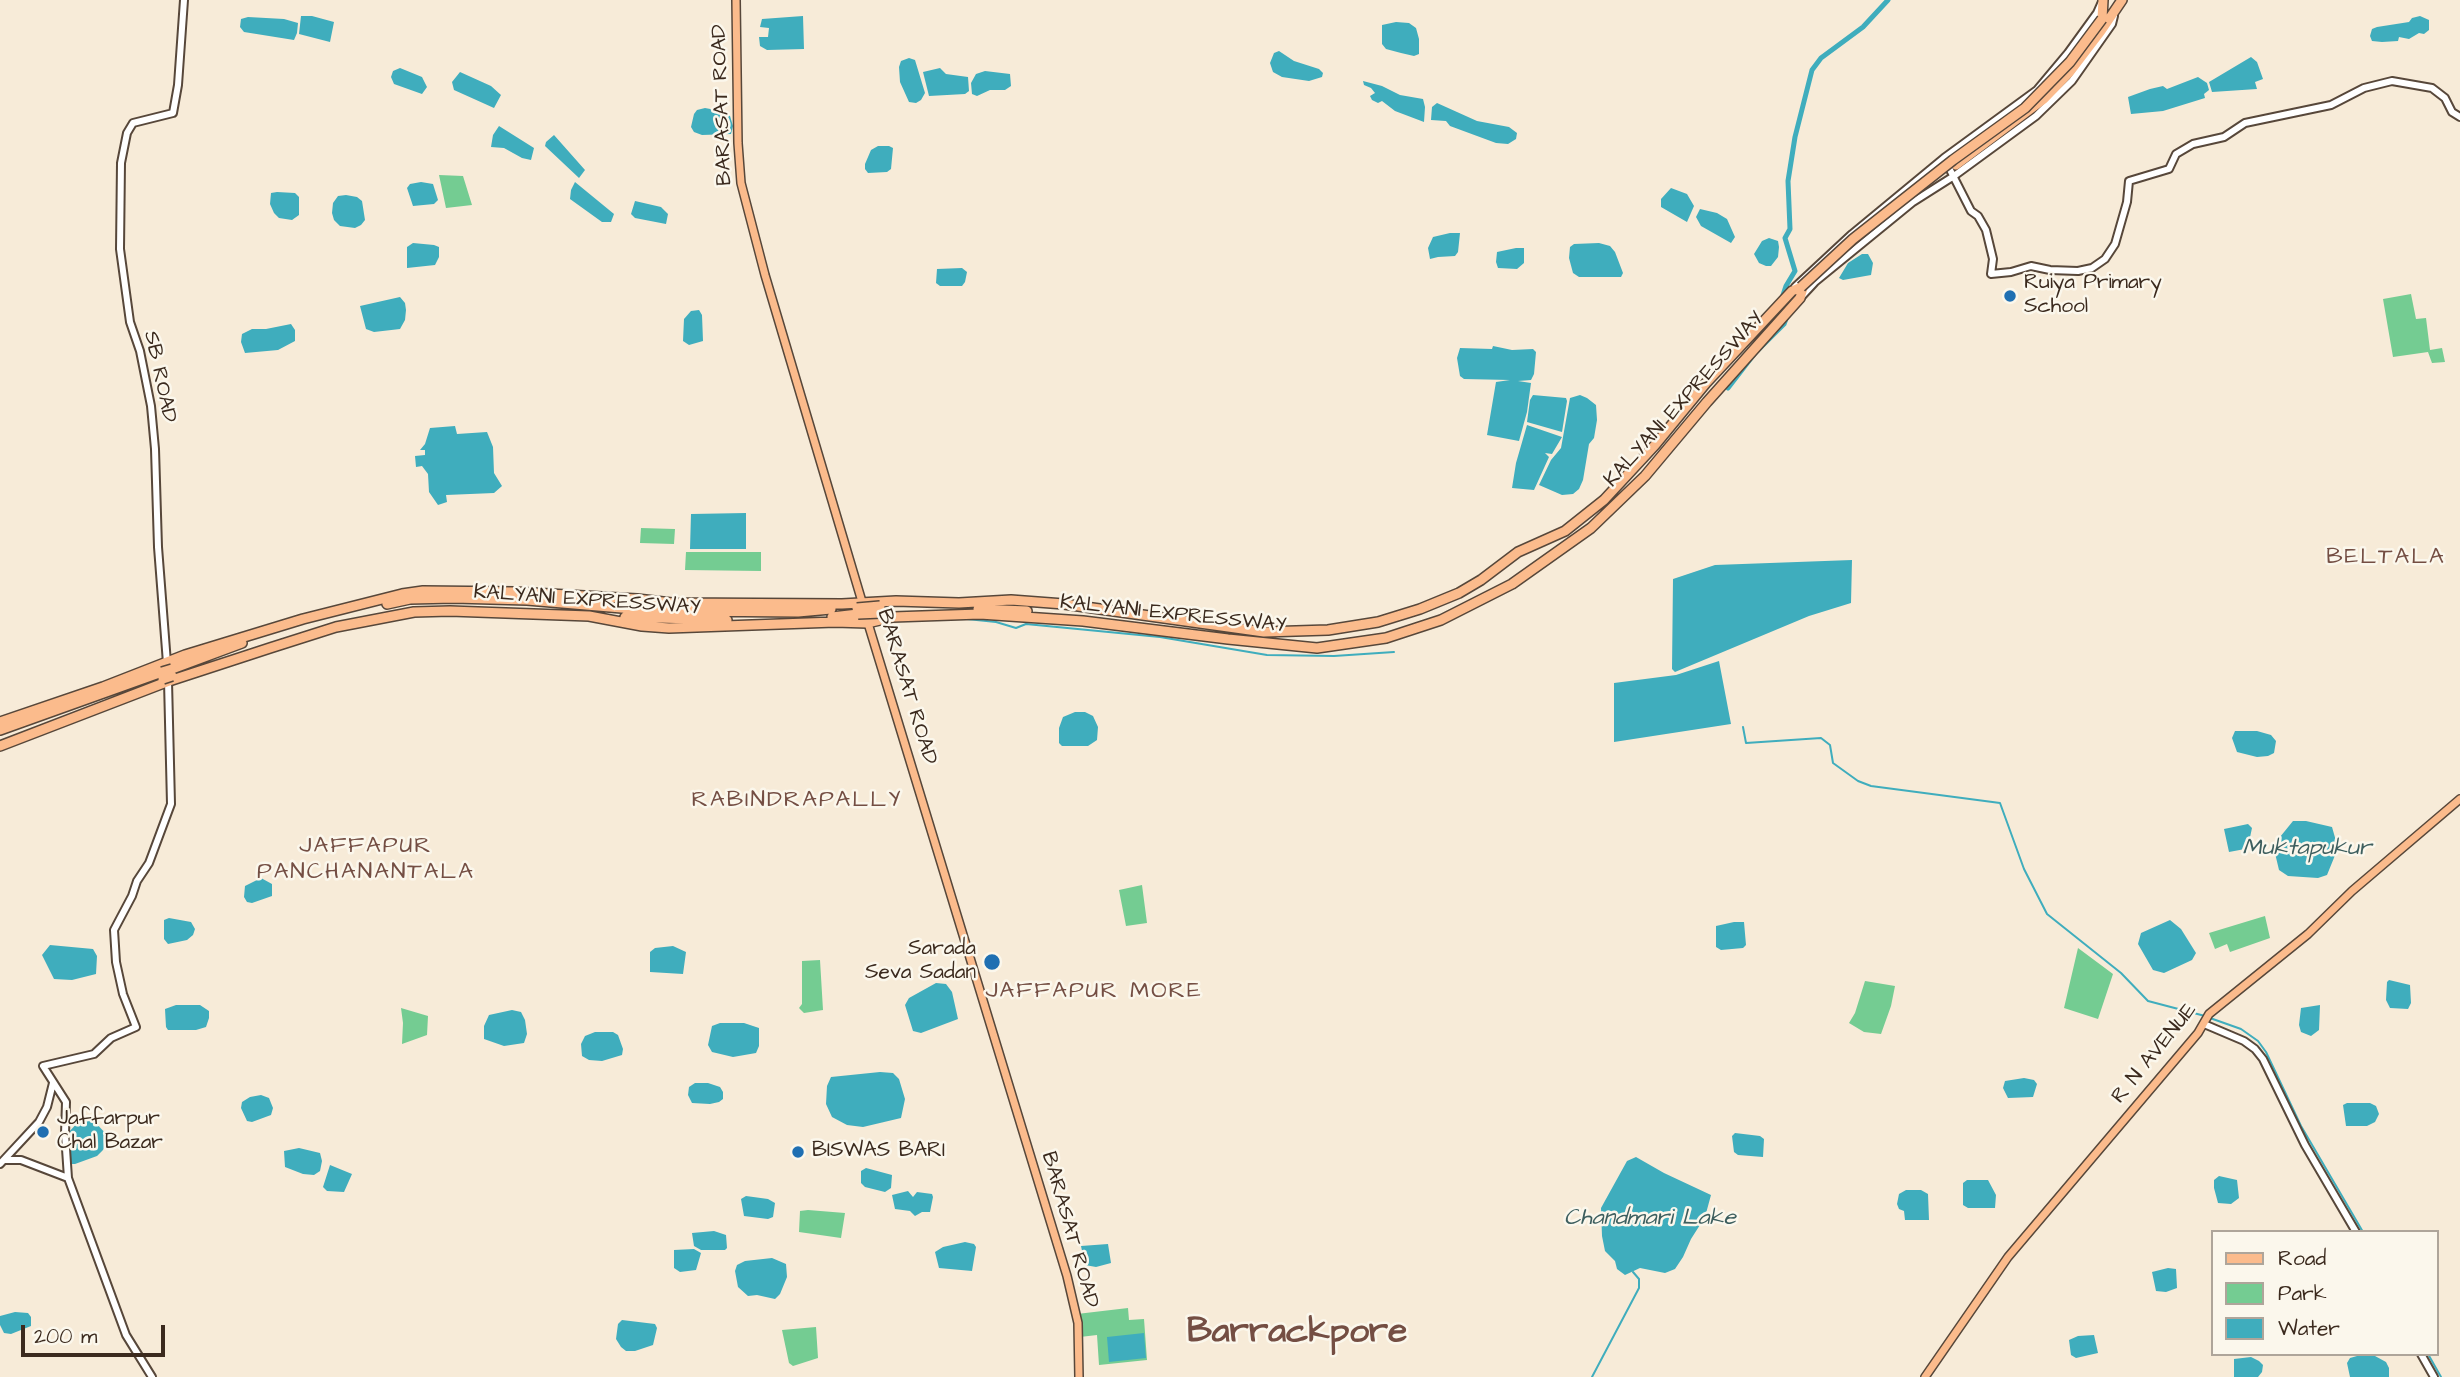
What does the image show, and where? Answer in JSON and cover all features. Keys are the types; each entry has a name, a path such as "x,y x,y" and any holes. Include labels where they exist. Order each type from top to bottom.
{"highway":[{"name":"KALYANI EXPRESSWAY","path":"1799,288 1853,239 1953,160 2025,108 2070,62 2102,19 2102,1"},
{"name":"KALYANI EXPRESSWAY","path":"0,722 103,687 167,673 336,627 414,612 589,616 669,628 835,621 867,623 893,617 980,614 1134,626 1317,648 1385,638 1441,620 1512,584 1591,527 1645,476 1778,315 1783,301 1863,234 2044,99 2069,73 2119,4"},
{"path":"1799,288 1800,298"},
{"name":"KALYANI EXPRESSWAY","path":"1778,315 1789,310 1800,298"},
{"path":"0,730 167,673 352,618 412,607 454,606 627,613 689,620 771,620 859,608 1012,600 1064,604 1264,632 1328,630 1378,622 1459,593 1518,552 1565,531 1604,500 1655,445 1706,383 1778,315"},
{"name":"KALYANI EXPRESSWAY","path":"0,746 279,626 402,594 423,591 515,592 672,603 820,604 859,608"},
{"path":"859,608 881,610 1011,607 1133,618 1138,615"},
{"path":"1011,607 1131,621 1134,626"},
{"path":"0,740 167,673"}],"main road":[{"name":"BARASAT ROAD","path":"736,0 741,183 859,608 867,623 1067,1276 1078,1323 1079,1377"},
{"name":"R N AVENUE","path":"1925,1377 2008,1257 2206,1019 2308,934 2353,891 2460,799"}],"street":[{"name":"SB ROAD","path":"53,1083 43,1066 94,1054 110,1038 136,1027 123,994 116,962 114,930 137,881 149,863 171,804 155,449 151,406 140,351 130,322 120,249 120,221 121,163 127,133 133,123 173,113 178,85 184,0"},
{"name":"KALYANI EXPRESSWAY","path":"1799,288 1852,234 1944,158 2037,90 2097,13 2102,1"},
{"name":"KALYANI EXPRESSWAY","path":"1800,298 1815,282 1913,202 2036,116 2085,64 2112,23 2119,4"},
{"path":"1944,158 1971,211 1978,216 1986,230 1993,259 1991,274 2031,266 2078,271 2092,268 2105,259 2115,244 2127,202 2129,181 2169,169 2176,154 2186,147 2224,137 2245,123 2331,104 2364,88 2392,81 2432,88 2445,98 2452,112 2460,117"},
{"path":"2206,1019 2244,1041 2263,1059 2305,1145 2355,1230"},
{"path":"2,1162 39,1122 47,1107 53,1083 59,1088 66,1102 68,1178 126,1335 152,1377"},
{"path":"2,1162 21,1160 68,1178"},
{"path":"2422,1356 2434,1377"}],"green space":[{"path":"439,175 463,176 472,205 446,208"},
{"path":"2411,294 2416,319 2426,318 2430,350 2442,348 2445,362 2432,363 2428,352 2393,357 2383,299"},
{"path":"641,528 675,529 674,544 640,543"},
{"path":"686,552 761,552 761,571 685,570"},
{"path":"1142,885 1147,923 1126,926 1119,890"},
{"path":"2265,916 2270,938 2230,952 2227,944 2215,949 2209,933"},
{"path":"2078,948 2113,974 2098,1019 2064,1008"},
{"path":"820,960 823,1010 804,1013 799,1008 802,1004 802,961"},
{"path":"1865,981 1895,986 1881,1034 1864,1032 1849,1023"},
{"path":"401,1008 428,1016 427,1035 402,1044"},
{"path":"800,1211 845,1213 841,1238 799,1232"},
{"path":"1128,1308 1129,1320 1144,1319 1147,1360 1099,1365 1097,1335 1080,1337 1077,1314"},
{"path":"816,1327 818,1358 793,1366 789,1363 782,1330"}],"water":[{"path":"301,16 334,22 330,42 299,34"},
{"path":"803,16 804,49 767,50 760,46 759,37 768,37 769,28 760,27 762,19"},
{"path":"2420,16 2429,20 2429,30 2424,34 2419,33 2409,39 2399,37 2398,41 2372,41 2372,29 2409,22"},
{"path":"241,19 284,19 298,23 297,33 294,40 244,32 240,27"},
{"path":"1409,23 1416,28 1419,54 1414,56 1386,49 1382,44 1382,25"},
{"path":"1279,51 1294,61 1319,69 1323,73 1322,77 1309,81 1282,77 1273,72 1270,63 1274,53"},
{"path":"2251,57 2257,62 2263,79 2255,82 2257,89 2212,92 2209,82"},
{"path":"909,58 915,60 925,93 916,103 909,102 900,82 901,61"},
{"path":"400,68 422,77 427,87 422,94 394,84 391,77 393,71"},
{"path":"940,68 946,74 968,77 969,91 965,94 929,96 923,72"},
{"path":"985,71 1010,74 1011,86 1005,90 990,90 977,96 972,94 971,83 976,74"},
{"path":"460,72 491,86 501,95 494,108 454,90 452,82"},
{"path":"2198,77 2207,83 2209,90 2204,94 2205,98 2163,111 2131,114 2128,97 2163,86 2167,89"},
{"path":"1363,81 1400,95 1423,99 1424,122 1395,111 1382,101 1378,103 1372,100 1370,96 1375,93 1364,85"},
{"path":"1437,103 1477,121 1509,127 1517,133 1516,139 1508,144 1496,143 1450,126 1446,121 1431,120 1432,107"},
{"path":"705,108 730,116 733,126 731,134 702,135 694,132 691,127 694,114"},
{"path":"499,126 534,148 531,160 504,148 491,147 493,135"},
{"path":"554,135 585,170 579,178 545,146"},
{"path":"878,146 893,148 891,169 887,172 868,173 865,164 871,150"},
{"path":"575,182 614,214 611,222 602,222 570,199"},
{"path":"410,184 433,184 438,200 434,204 413,206 407,188"},
{"path":"1671,188 1687,194 1694,206 1687,222 1661,207 1661,199"},
{"path":"271,193 295,193 299,197 299,215 292,220 279,218 274,213 270,204"},
{"path":"346,195 362,201 365,220 355,228 340,226 332,213 333,203 338,196"},
{"path":"635,201 661,207 668,214 666,224 635,218 631,214"},
{"path":"1700,209 1717,213 1727,219 1735,237 1731,243 1701,226 1696,217"},
{"path":"1460,233 1455,256 1430,259 1428,248 1433,237"},
{"path":"1769,238 1778,241 1778,257 1771,266 1766,266 1759,263 1754,254 1762,241"},
{"path":"413,243 439,247 439,257 435,265 407,268 407,247"},
{"path":"1599,243 1610,246 1615,252 1623,273 1621,277 1579,277 1573,273 1569,258 1570,247 1574,244"},
{"path":"1524,248 1524,263 1517,269 1498,268 1497,252"},
{"path":"1862,254 1868,254 1873,263 1871,275 1843,280 1839,278 1848,263"},
{"path":"962,268 967,272 962,286 940,286 936,283 937,269"},
{"path":"400,297 406,310 400,329 374,332 366,329 360,306"},
{"path":"699,310 702,315 703,341 689,345 683,341 684,319 691,311"},
{"path":"291,324 295,330 295,341 278,350 245,353 241,342 242,334 252,329"},
{"path":"1493,346 1512,350 1533,349 1536,352 1531,380 1518,381 1531,383 1519,441 1487,435 1496,382 1510,380 1464,379 1460,376 1457,358 1460,348 1492,349"},
{"path":"1533,395 1566,398 1562,432 1527,422"},
{"path":"1580,395 1596,405 1594,438 1589,444 1579,489 1573,494 1562,495 1539,485 1551,460 1561,448 1570,398"},
{"path":"1527,425 1562,437 1552,454 1545,453 1549,457 1534,490 1512,488"},
{"path":"455,426 457,434 487,432 493,447 494,473 502,486 494,493 446,495 447,502 438,505 429,492 428,474 422,466 416,467 415,456 425,455 425,450 420,450 430,428"},
{"path":"746,513 746,549 690,549 691,514"},
{"path":"1852,560 1851,603 1809,616 1675,672 1672,669 1673,579 1715,565"},
{"path":"1719,661 1731,724 1614,742 1614,683 1676,675"},
{"path":"1075,712 1085,712 1093,716 1098,727 1097,740 1088,746 1062,746 1059,743 1059,728 1063,717"},
{"path":"2235,731 2257,731 2271,735 2276,741 2274,753 2257,757 2237,752 2232,738"},
{"name":"Muktapukur","path":"2293,821 2332,827 2338,848 2327,875 2318,878 2288,876 2279,870 2274,849"},
{"path":"2248,824 2252,828 2245,849 2229,852 2224,829"},
{"path":"261,878 272,884 272,896 252,903 247,902 244,897 245,886"},
{"path":"169,918 191,922 195,929 193,935 187,940 168,944 164,939 164,920"},
{"path":"2170,920 2181,929 2196,953 2192,960 2164,973 2153,970 2138,944 2141,933"},
{"path":"1744,922 1746,945 1743,948 1721,950 1716,947 1716,926"},
{"path":"50,945 93,949 97,956 96,974 72,980 54,979 42,955"},
{"path":"673,946 686,952 683,974 650,972 650,952 655,948"},
{"path":"2389,980 2410,985 2411,1003 2408,1009 2390,1008 2386,1000"},
{"path":"936,983 946,984 952,992 958,1019 921,1033 913,1031 905,1005 909,998"},
{"path":"176,1005 200,1005 209,1011 206,1027 196,1030 168,1030 165,1009"},
{"path":"2320,1005 2319,1030 2311,1036 2301,1032 2301,1008"},
{"path":"512,1010 521,1012 525,1020 527,1034 524,1043 504,1046 484,1039 484,1026 489,1015"},
{"path":"720,1023 744,1023 759,1028 759,1046 756,1053 733,1057 712,1052 708,1045 712,1026"},
{"path":"595,1032 613,1032 618,1035 623,1049 622,1055 602,1061 589,1060 582,1056 581,1044 585,1036"},
{"path":"893,1073 899,1079 905,1099 901,1118 863,1127 847,1125 832,1117 826,1104 827,1086 831,1077"},
{"path":"2024,1078 2034,1080 2037,1084 2033,1097 2008,1098 2003,1088 2005,1081"},
{"path":"695,1083 720,1087 723,1099 710,1104 692,1103 688,1095 689,1087"},
{"path":"261,1095 269,1098 273,1108 271,1115 252,1122 247,1121 241,1108 242,1102"},
{"path":"2370,1103 2376,1106 2379,1114 2375,1122 2367,1126 2346,1126 2343,1105"},
{"path":"85,1118 93,1120 108,1136 103,1150 97,1156 69,1164 69,1132"},
{"path":"1735,1133 1760,1136 1764,1139 1763,1157 1738,1155 1734,1152 1732,1136"},
{"path":"299,1148 320,1153 320,1171 314,1175 303,1174 285,1167 284,1151"},
{"name":"Chandmari Lake","path":"1636,1157 1711,1195 1705,1217 1683,1257 1675,1269 1665,1273 1640,1268 1625,1275 1617,1269 1615,1261 1605,1251 1601,1208 1627,1161"},
{"path":"330,1165 352,1174 344,1192 327,1191 323,1187"},
{"path":"866,1168 892,1175 891,1188 885,1192 865,1187 861,1183 861,1171"},
{"path":"2219,1176 2237,1180 2239,1198 2231,1204 2218,1203 2214,1180"},
{"path":"1967,1180 1988,1180 1996,1195 1995,1208 1968,1208 1963,1205 1963,1183"},
{"path":"1906,1190 1921,1190 1928,1194 1929,1220 1905,1220 1904,1211 1899,1209 1897,1204 1899,1194"},
{"path":"908,1191 913,1197 917,1192 932,1194 930,1212 915,1216 910,1211 895,1209 892,1195"},
{"path":"746,1196 768,1199 775,1203 773,1217 768,1219 744,1216 741,1199"},
{"path":"714,1231 726,1235 725,1250 701,1250 694,1246 692,1233"},
{"path":"965,1242 976,1247 972,1271 939,1268 935,1252 943,1247"},
{"path":"1108,1244 1111,1263 1096,1267 1085,1265 1081,1246"},
{"path":"694,1249 701,1253 696,1270 680,1272 674,1268 674,1250"},
{"path":"772,1258 786,1264 787,1277 780,1294 775,1299 748,1296 738,1287 735,1271 737,1265 745,1261"},
{"path":"2176,1269 2177,1288 2166,1292 2156,1291 2152,1272"},
{"path":"15,1312 28,1313 31,1326 11,1334 4,1333 0,1316"},
{"path":"622,1320 655,1324 657,1328 653,1345 635,1351 626,1351 621,1347 616,1339 618,1324"},
{"path":"1144,1333 1146,1358 1109,1362 1107,1337"},
{"path":"2094,1335 2098,1353 2076,1358 2071,1355 2069,1340 2078,1336"},
{"path":"2375,1356 2386,1362 2389,1377 2350,1377 2347,1363 2350,1358"},
{"path":"2251,1357 2263,1365 2258,1377 2234,1377 2234,1359"}],"waterway":[{"path":"1728,388 1755,353 1784,324 1787,316 1781,301 1795,271 1785,238 1790,229 1788,181 1795,137 1812,70 1821,58 1863,27 1888,0"},
{"path":"967,619 996,622 1016,628 1026,624 1160,637 1267,655 1334,656 1394,652"},
{"path":"1743,727 1746,743 1821,738 1830,745 1833,763 1858,781 1871,786 2000,803 2024,869 2047,914 2121,973 2148,1001 2205,1016"},
{"path":"2210,1018 2241,1029 2258,1041 2266,1052 2301,1126 2362,1230"},
{"path":"1592,1377 1639,1288 1639,1279 1633,1272"},
{"path":"2429,1356 2441,1377"}],"place":[{"name":"Ruiya Primary School","path":"2010,296"},
{"name":"Sarada Seva Sadan","path":"992,962"},
{"name":"Jaffarpur Chal Bazar","path":"43,1132"},
{"name":"BISWAS BARI","path":"798,1152"}],"district":[{"name":"BELTALA","path":"2386,558"},
{"name":"RABINDRAPALLY","path":"797,801"},
{"name":"JAFFAPUR PANCHANANTALA","path":"366,860"},
{"name":"JAFFAPUR MORE","path":"1094,992"},
{"name":"Barrackpore","path":"1297,1334"}]}
